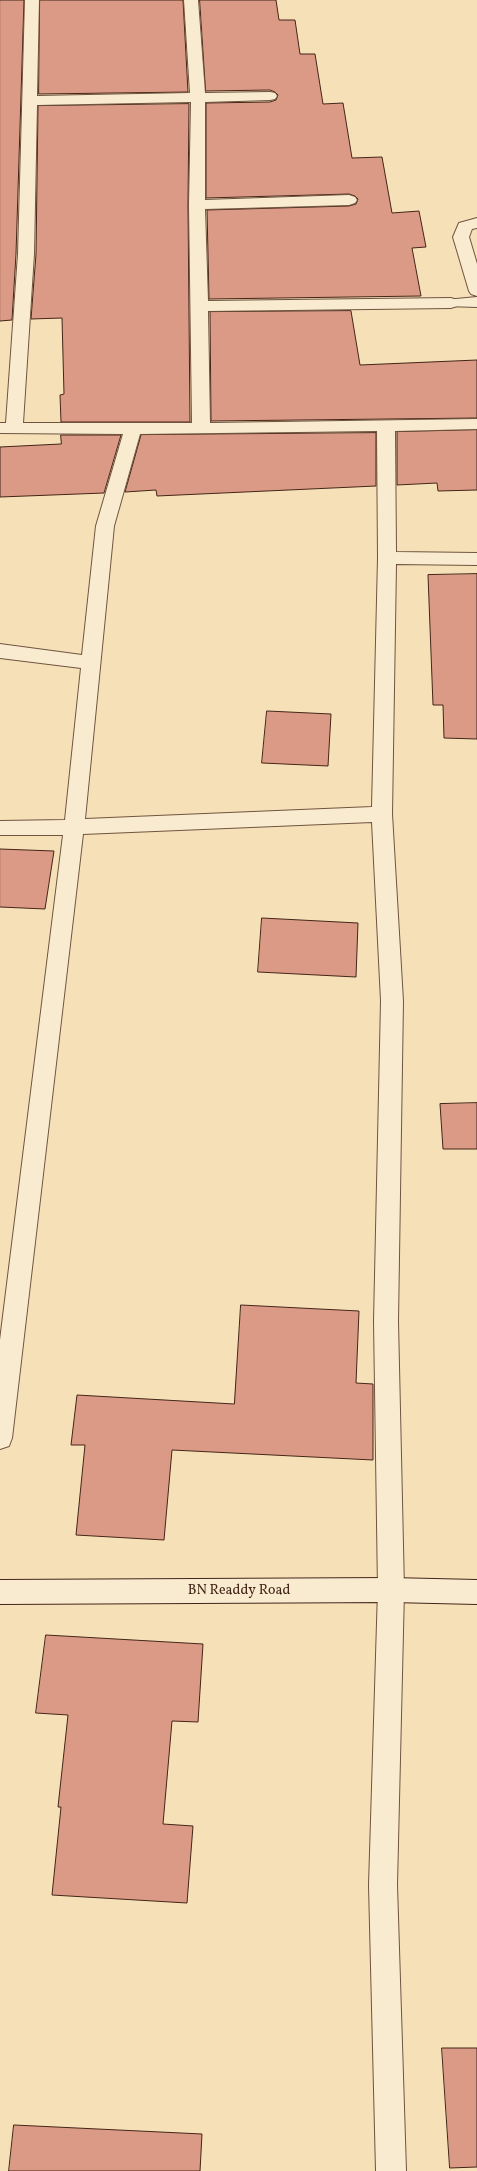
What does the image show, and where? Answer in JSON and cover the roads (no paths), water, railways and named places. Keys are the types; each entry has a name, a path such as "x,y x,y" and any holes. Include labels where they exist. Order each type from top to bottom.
{"street":[{"path":"32,0 26,254 7,428 200,429 477,424"},
{"path":"191,0 198,98 197,205 200,306 200,429"},
{"path":"30,101 270,96"},
{"path":"197,205 349,200"},
{"path":"477,223 465,226 462,237 477,291"},
{"path":"200,306 477,302"},
{"path":"386,425 387,558 382,814 392,1001 386,1321 391,1590 383,1885 391,2171"},
{"path":"0,1438 74,827 105,526 133,428"},
{"path":"387,558 477,558"},
{"path":"0,651 91,662"},
{"path":"0,828 74,827 382,814"},
{"name":"BN Readdy Road","path":"0,1592 391,1590 477,1592"}]}
